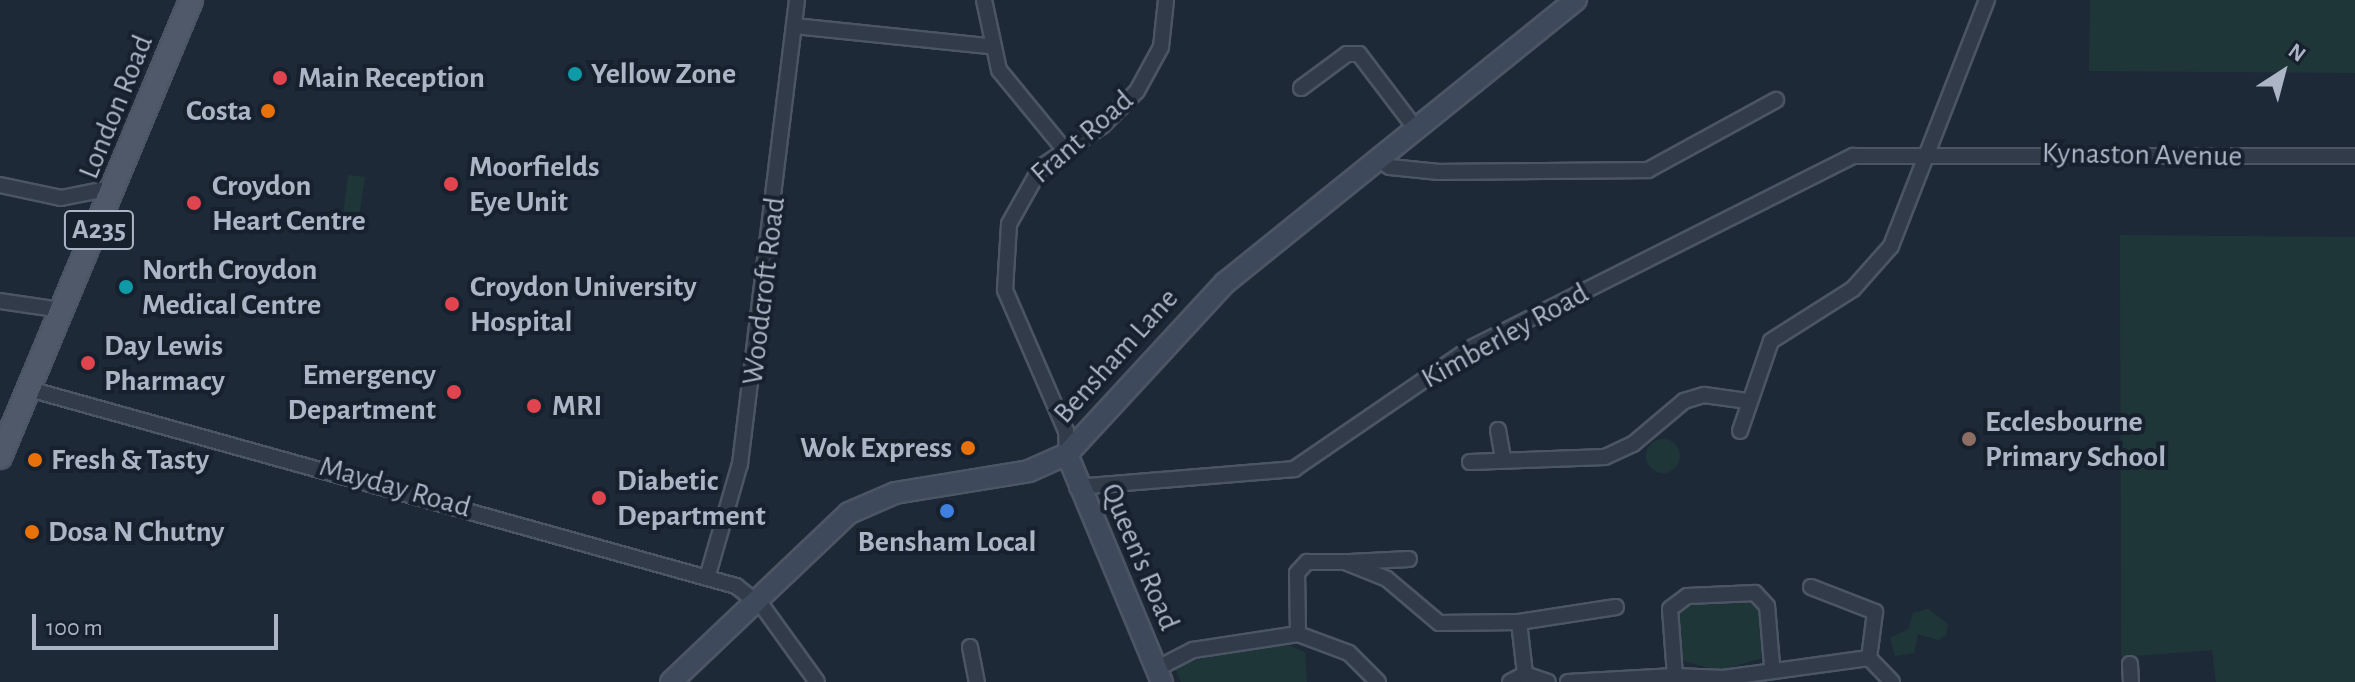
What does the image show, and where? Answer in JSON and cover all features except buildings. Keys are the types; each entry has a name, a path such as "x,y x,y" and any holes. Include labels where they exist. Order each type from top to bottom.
{"main road":[{"name":"London Road","path":"0,457 104,218 191,0"}],"street":[{"name":"Woodcroft Road","path":"707,578 740,464 797,0"},
{"path":"984,0 989,46 1018,101 1064,149"},
{"name":"Frant Road","path":"1067,454 1066,431 1009,301 1003,261 1019,195 1064,149 1102,126 1137,91 1161,47 1166,0"},
{"name":"Bensham Lane","path":"671,682 755,599 857,509 907,490 1029,471 1067,454 1208,299 1576,0"},
{"path":"1740,431 1747,401 1774,337 1844,296 1884,256 1929,151 1987,0"},
{"path":"794,26 989,46"},
{"path":"1301,88 1347,54 1359,54 1416,129"},
{"path":"1378,159 1390,167 1439,172 1648,170 1776,100"},
{"name":"Kynaston Avenue","path":"1929,151 2355,156"},
{"name":"Kimberley Road","path":"1077,487 1294,469 1469,349 1822,169 1860,155 1929,151"},
{"path":"0,185 78,196 116,187"},
{"path":"78,196 104,218"},
{"path":"8,302 62,310"},
{"name":"Mayday Road","path":"29,389 707,578 755,599"},
{"path":"1470,462 1605,457 1633,444 1684,401 1704,395 1747,401"},
{"path":"1498,430 1503,459"},
{"name":"Queen's Road","path":"1067,454 1077,487 1159,675"},
{"path":"1298,634 1300,567 1409,559"},
{"path":"1345,562 1387,579 1439,623 1519,622 1616,607"},
{"path":"1811,587 1875,612 1869,658"},
{"path":"1675,676 1669,614 1687,596 1755,593 1767,606 1772,665"},
{"path":"755,599 817,682"},
{"path":"1519,622 1525,674"},
{"path":"1159,675 1193,650 1298,634 1349,653 1378,682"},
{"path":"970,647 977,682"},
{"path":"1568,682 1675,676 1724,680 1772,665 1869,658"},
{"path":"1869,658 1892,682"},
{"path":"2130,664 2130,682"},
{"path":"1510,682 1525,674 1548,682"}],"green space":[{"path":"2090,0 2355,0 2355,73 2089,71"},
{"path":"348,175 365,177 359,217 343,215"},
{"path":"2120,235 2355,237 2355,682 2216,682 2212,650 2121,657"},
{"path":"1663,439 1675,444 1680,456 1675,468 1663,473 1651,468 1646,456 1651,444"},
{"path":"1750,596 1760,605 1762,658 1719,671 1680,660 1675,608"},
{"path":"1928,609 1948,624 1946,635 1938,640 1918,634 1914,653 1895,656 1890,638 1908,629 1913,613"},
{"path":"1288,645 1305,652 1307,682 1181,682 1175,668 1213,654"}],"place":[{"name":"Yellow Zone","path":"575,74"},
{"name":"Main Reception","path":"280,78"},
{"name":"Costa","path":"268,111"},
{"name":"Moorfields Eye Unit","path":"451,184"},
{"name":"Croydon Heart Centre","path":"194,203"},
{"name":"North Croydon Medical Centre","path":"126,287"},
{"name":"Croydon University Hospital","path":"452,304"},
{"name":"Day Lewis Pharmacy","path":"88,363"},
{"name":"Emergency Department","path":"454,392"},
{"name":"MRI","path":"534,406"},
{"name":"Ecclesbourne Primary School","path":"1969,439"},
{"name":"Wok Express","path":"968,448"},
{"name":"Fresh & Tasty","path":"35,460"},
{"name":"Diabetic Department","path":"599,498"},
{"name":"Bensham Local","path":"947,511"},
{"name":"Dosa N Chutny","path":"32,532"}]}
